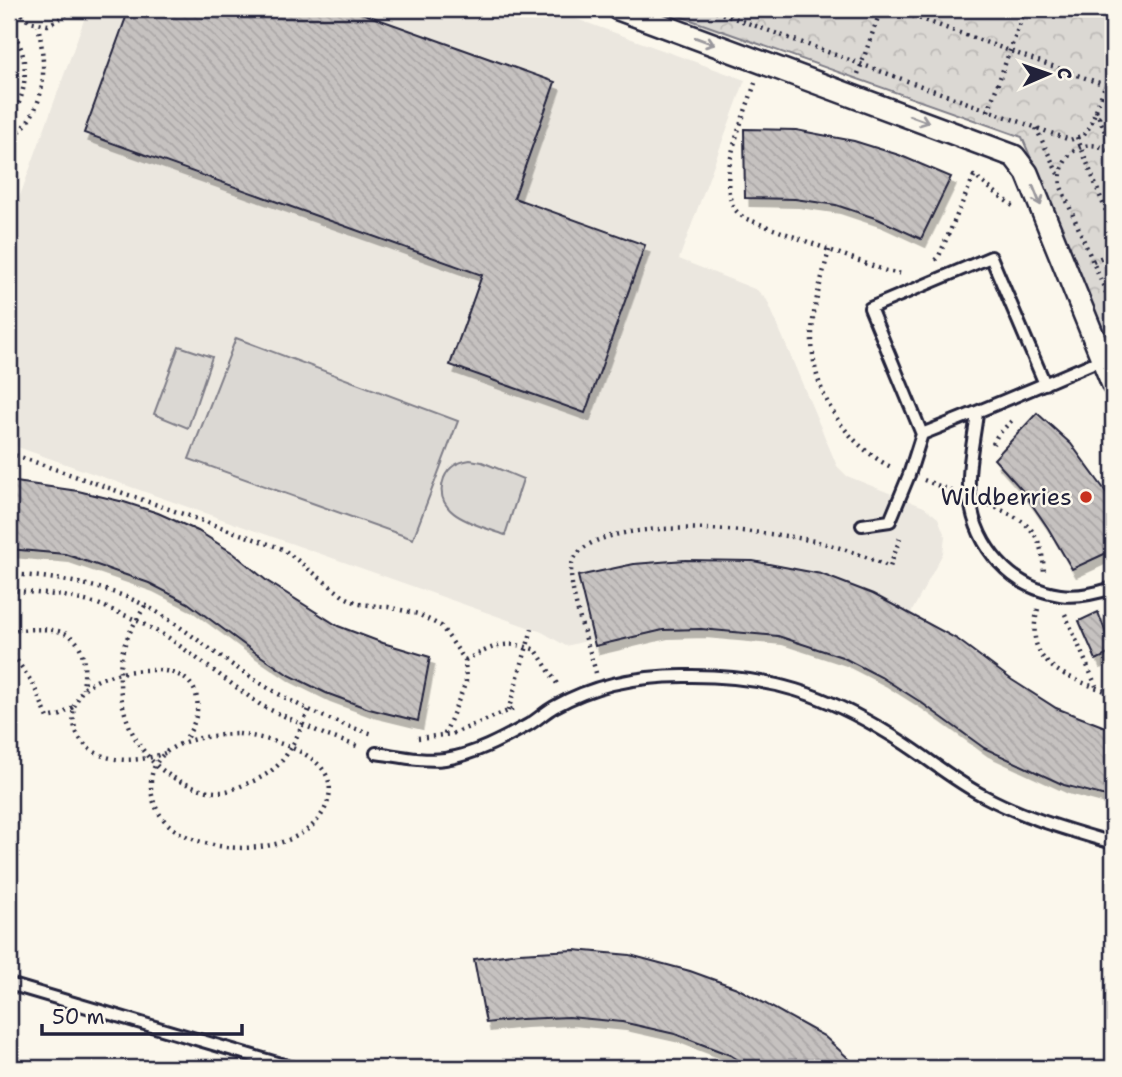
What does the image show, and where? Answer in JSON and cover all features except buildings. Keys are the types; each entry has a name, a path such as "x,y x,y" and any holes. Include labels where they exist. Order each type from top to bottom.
{"street":[{"path":"618,9 1014,156 1027,173 1113,385"}],"lane":[{"path":"862,525 890,521 922,434 870,308 991,257 1045,384"},
{"path":"922,434 1102,359"},
{"path":"977,413 969,497 973,517 983,542 996,560 1011,576 1059,595 1082,595 1113,588"},
{"path":"376,752 441,760 463,755 528,724 552,708 587,691 630,680 689,676 744,678 786,686 816,697 892,735 986,797 1068,831 1113,843"},
{"path":"9,984 294,1068"}],"path":[{"path":"17,9 28,21 38,25 57,22 69,9"},
{"path":"709,9 1070,139 1084,135 1090,126 1113,64"},
{"path":"856,79 881,9"},
{"path":"893,9 1105,85"},
{"path":"988,111 1025,9"},
{"path":"1079,9 1113,21"},
{"path":"9,141 24,129 39,100 44,77 43,48 38,25"},
{"path":"9,29 16,36 26,71 16,111 9,119"},
{"path":"758,74 729,161 729,192 733,208 744,218 887,271 910,275"},
{"path":"1096,110 1113,153"},
{"path":"1099,117 1106,114 1113,116"},
{"path":"1036,128 1060,177 1061,187 1113,309"},
{"path":"1077,138 1113,229"},
{"path":"1060,177 1068,156 1081,148 1097,146 1113,153"},
{"path":"932,262 939,256 974,176 1017,208"},
{"path":"829,250 812,340 820,384 833,412 863,448 879,461 1010,513 1024,521 1037,534 1044,560 1034,638 1042,659 1053,668 1113,694"},
{"path":"1093,261 1113,253"},
{"path":"1113,260 1113,275"},
{"path":"992,447 997,436 1017,416"},
{"path":"9,453 283,549 343,596 359,604 418,614 441,626 466,660 466,681 444,736"},
{"path":"596,674 570,581 572,564 581,548 599,538 684,528 732,528 814,541 863,555 890,567 904,528 890,521"},
{"path":"9,590 75,598 136,620 169,638 262,706 328,736 376,752"},
{"path":"145,606 128,633 122,653 121,698 128,723 149,759 176,780 221,793 266,775 278,765 291,746 309,709"},
{"path":"9,631 46,629 61,631 74,638 85,660 83,690 74,707 74,724 80,739 91,752 118,758 149,759 200,736 239,734 270,739 291,746 314,762 325,774 330,790 326,810 301,834 271,845 233,847 204,844 170,826 158,813 152,795 151,780 155,766 166,753"},
{"path":"508,712 532,629"},
{"path":"466,660 490,648 514,643 536,650 559,688"},
{"path":"9,649 24,667 48,718 61,715 74,707"},
{"path":"83,690 100,679 120,673 156,670 171,672 184,678 193,689 198,702 198,717 184,742"}],"shaded area":[{"path":"88,9 549,9 745,80 679,259 757,290 767,300 837,466 847,476 924,507 938,518 945,536 943,553 911,613 873,594 821,574 753,561 685,560 634,564 594,639 566,646 542,632 9,444 9,226"}],"green space":[{"path":"660,9 1113,9 1113,353 1022,137"},
{"path":"236,338 458,421 413,539 189,459"},
{"path":"179,346 212,357 188,428 154,414"},
{"path":"470,460 482,462 523,479 505,535 471,523 450,510 444,502 442,491 448,470"}],"place":[{"name":"Wildberries","path":"1086,497"}]}
